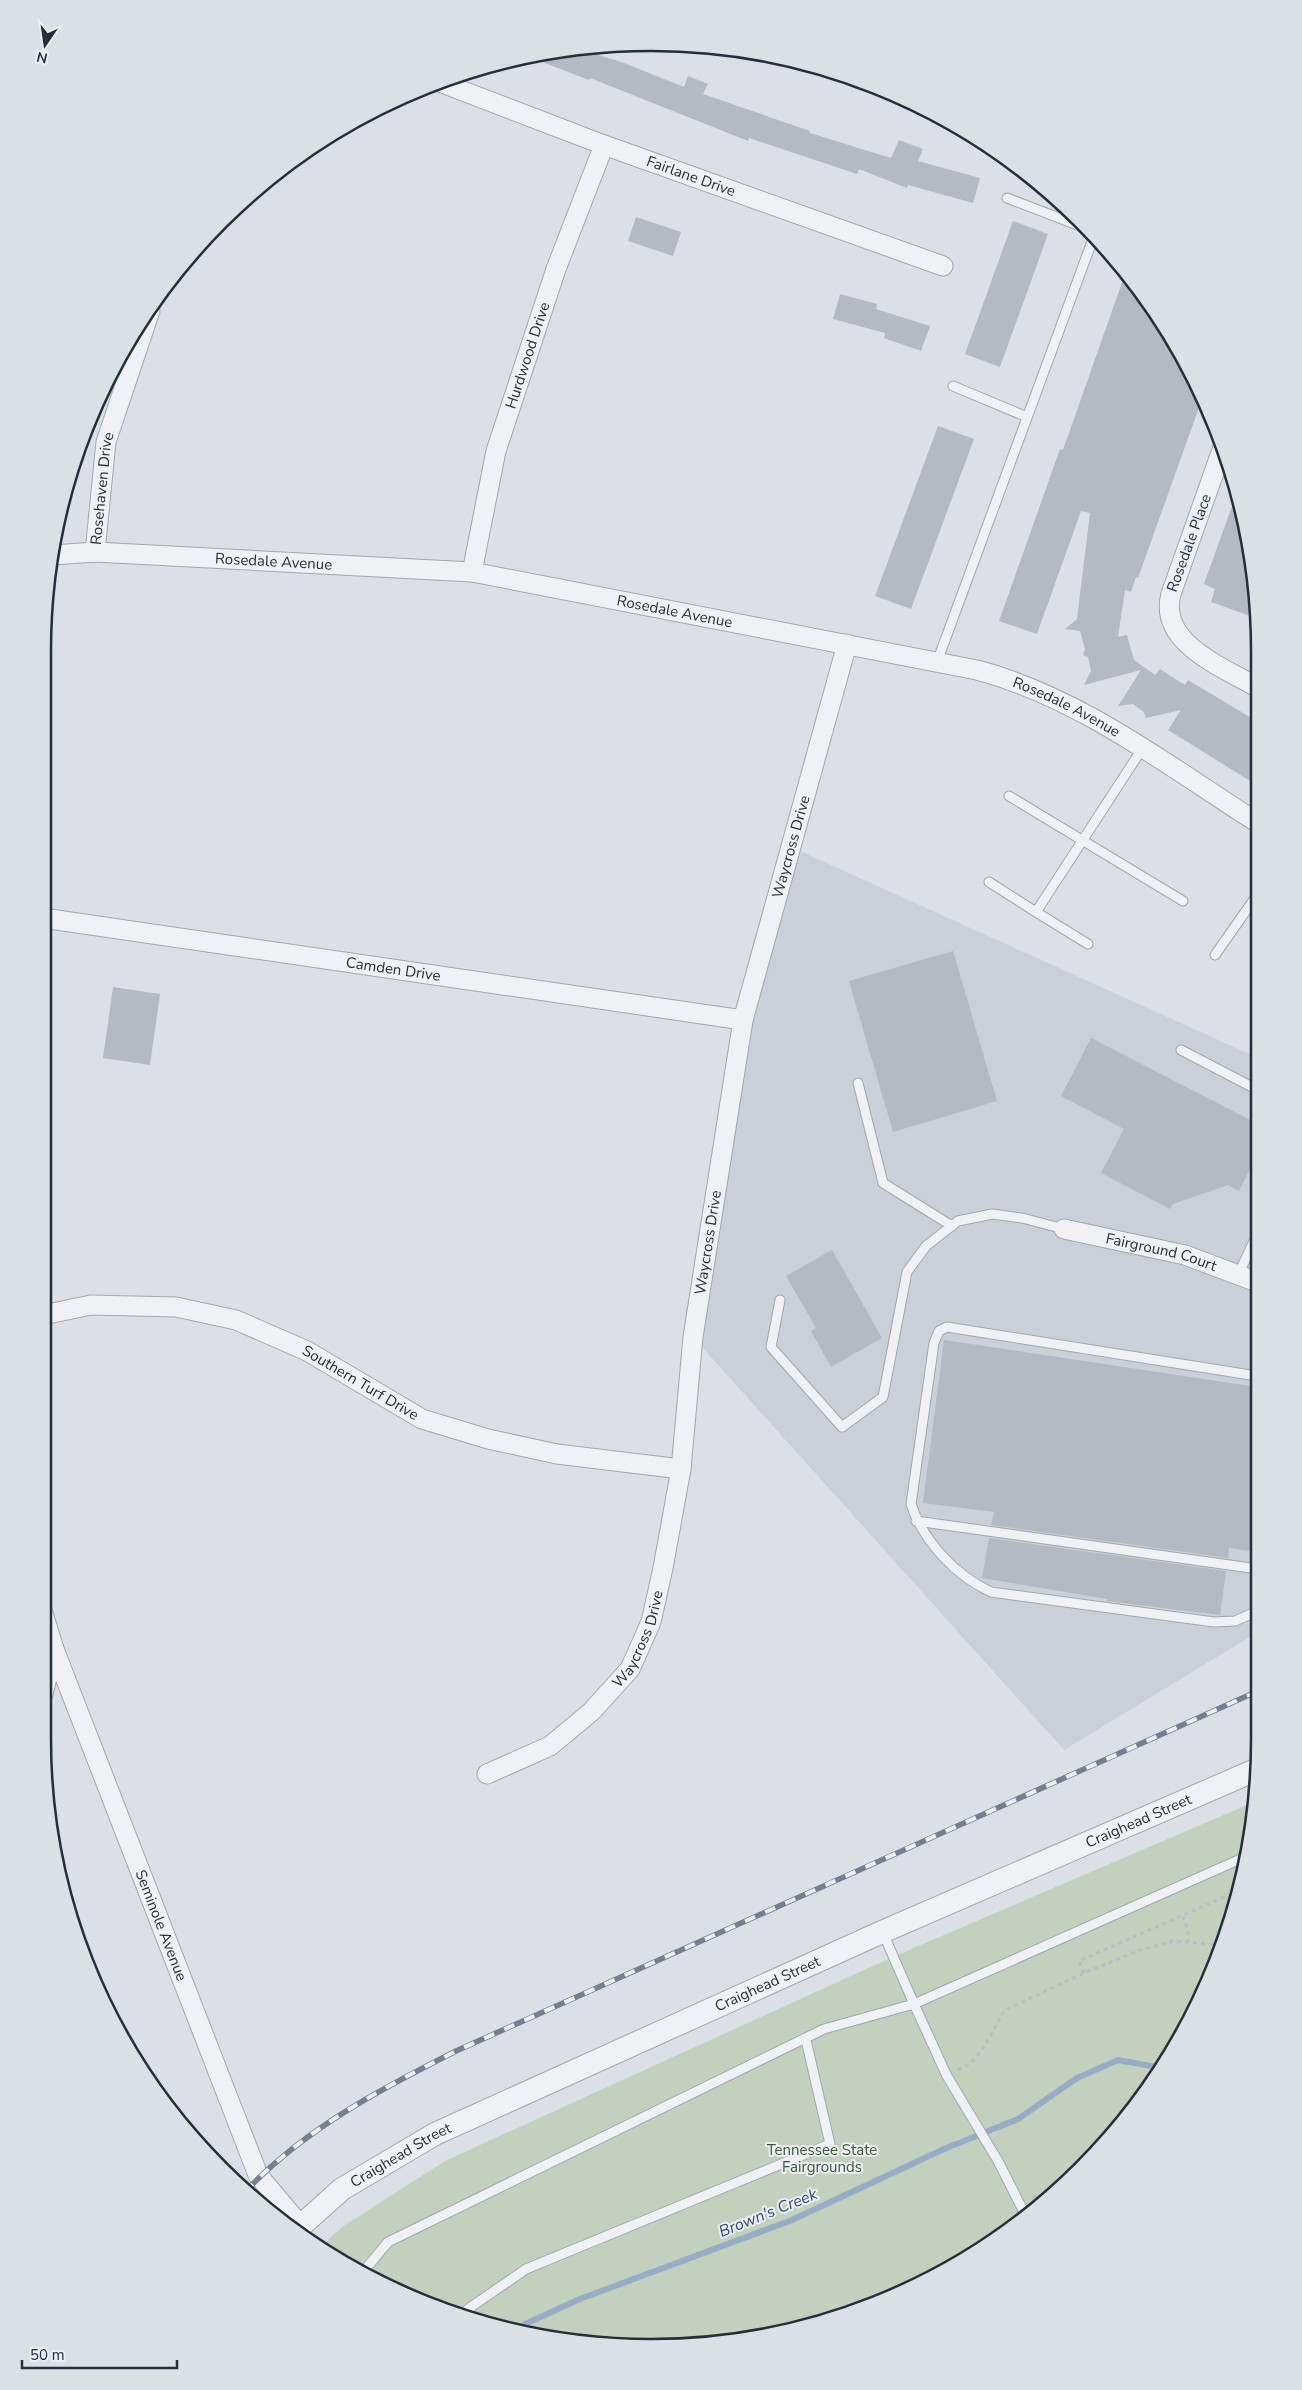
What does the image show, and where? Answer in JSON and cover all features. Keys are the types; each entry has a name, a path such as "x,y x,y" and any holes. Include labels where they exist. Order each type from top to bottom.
{"street":[{"name":"Fairlane Drive","path":"450,86 604,145 943,266"},
{"name":"Hurdwood Drive","path":"472,572 496,451 556,269 604,145"},
{"name":"Rosehaven Drive","path":"95,552 106,442 142,334"},
{"name":"Rosedale Place","path":"1219,459 1171,594 1168,612 1172,626 1182,640 1251,683"},
{"name":"Rosedale Avenue","path":"59,555 95,552 472,572 977,670 1031,687 1058,700 1142,749 1251,818"},
{"name":"Waycross Drive","path":"487,1774 550,1746 591,1712 630,1669 651,1622 681,1469 693,1337 743,1020 848,644"},
{"name":"Camden Drive","path":"51,919 743,1020"},
{"name":"Fairground Court","path":"1064,1229 1185,1255 1251,1280"},
{"name":"Southern Turf Drive","path":"51,1312 91,1305 176,1307 236,1320 307,1351 422,1419 488,1439 557,1454 681,1469"},
{"name":"Seminole Avenue","path":"51,1639 258,2175 289,2217"},
{"path":"51,1660 54,1649"},
{"name":"Craighead Street","path":"300,2225 342,2190 435,2134 882,1932 1249,1773"}],"lane":[{"path":"1007,198 1070,222"},
{"path":"937,662 1091,244"},
{"path":"953,386 1027,416"},
{"path":"1036,912 1142,749"},
{"path":"1009,796 1183,900"},
{"path":"989,882 1088,944"},
{"path":"1215,955 1251,904"},
{"path":"1181,1050 1251,1086"},
{"path":"858,1083 883,1183 952,1226"},
{"path":"780,1300 771,1347 842,1427 883,1397 907,1272 926,1246 958,1221 992,1214 1022,1218 1064,1229"},
{"path":"1238,1275 1251,1248"},
{"path":"1251,1375 947,1327 938,1331 934,1343 912,1483 911,1504 916,1521 939,1552 972,1583 991,1592 1214,1622 1235,1621 1251,1614"},
{"path":"916,1521 1251,1568"},
{"path":"367,2267 388,2242 824,2030 914,2004 1238,1860"},
{"path":"882,1932 947,2076 998,2162 1023,2209"},
{"path":"467,2310 526,2270 830,2144 806,2040"}],"path":[{"path":"1084,1973 1079,1961 1230,1895"},
{"path":"1182,1916 1188,1932 1188,1941"},
{"path":"947,2076 971,2063 984,2047 1005,2010 1084,1973 1140,1950 1173,1941 1214,1944"},
{"path":"1020,2203 1038,2197"}],"shaded area":[{"path":"791,847 1251,1055 1251,1636 1064,1750 693,1337 743,1020"}],"green space":[{"name":"Tennessee State Fairgrounds","path":"1247,1805 1239,1856 1219,1932 1189,2004 1150,2072 1102,2134 1046,2190 984,2238 916,2277 844,2307 768,2327 729,2334 690,2337 651,2339 612,2337 573,2334 534,2327 458,2307 386,2277 325,2242 342,2227 445,2161 888,1959"}],"building":[{"path":"596,54 624,63 684,87 688,76 708,84 703,94 810,131 810,133 891,158 899,140 923,149 918,161 980,178 973,203 908,185 907,188 859,169 857,174 749,138 748,141 590,78 589,80 541,62"},
{"path":"636,217 681,232 673,256 628,241"},
{"path":"1013,221 1048,234 1000,367 965,354"},
{"path":"1123,281 1150,318 1170,351 1199,408 1138,578 1136,577 1131,592 1125,590 1118,637 1127,635 1134,660 1155,675 1160,669 1185,685 1188,680 1251,718 1251,782 1168,730 1181,710 1146,718 1144,712 1133,704 1118,706 1141,670 1084,685 1091,671 1088,657 1083,655 1085,649 1080,631 1065,629 1077,619 1090,513 1081,511 1037,634 999,621 1060,449 1063,450"},
{"path":"840,294 877,304 876,309 930,326 921,351 884,338 885,333 833,319"},
{"path":"938,426 974,439 911,609 875,596"},
{"path":"1232,505 1246,573 1249,616 1211,602 1215,589 1204,584"},
{"path":"953,951 997,1101 893,1132 849,981"},
{"path":"113,987 160,994 150,1065 103,1058"},
{"path":"1091,1038 1251,1120 1251,1167 1239,1191 1228,1185 1173,1204 1170,1209 1101,1173 1124,1129 1061,1096"},
{"path":"832,1250 882,1338 831,1367 811,1331 816,1328 786,1276"},
{"path":"944,1340 1251,1386 1251,1551 1229,1548 1228,1558 991,1525 994,1512 923,1503"},
{"path":"989,1538 1226,1571 1220,1615 1107,1601 1107,1599 982,1578"}],"waterway":[{"name":"Brown's Creek","path":"524,2325 580,2299 792,2220 944,2149 1018,2119 1077,2078 1118,2060 1153,2066"}],"railway":[{"path":"251,2186 292,2149 344,2112 456,2051 1251,1694"}]}
